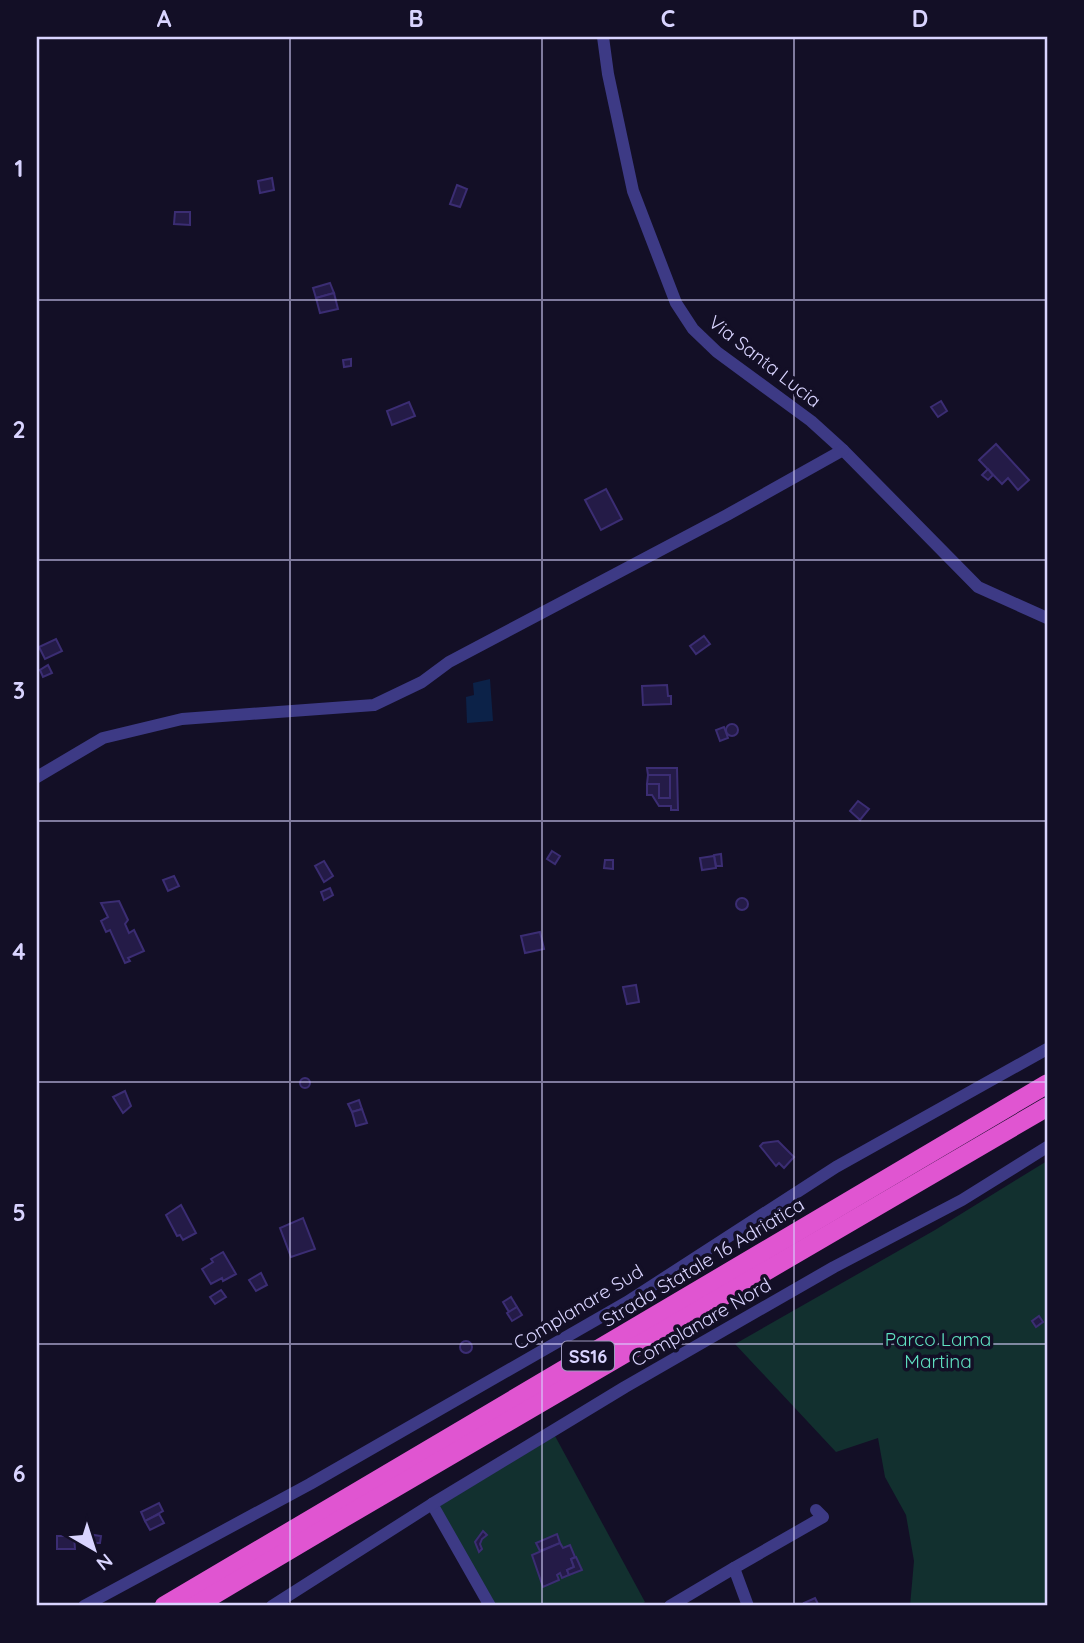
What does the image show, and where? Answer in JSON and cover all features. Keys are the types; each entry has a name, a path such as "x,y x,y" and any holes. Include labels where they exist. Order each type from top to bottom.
{"highway":[{"name":"Strada Statale 16 Adriatica","path":"164,1606 1047,1084"},
{"name":"Strada Statale 16 Adriatica","path":"195,1606 1047,1107"}],"street":[{"name":"Via Santa Lucia","path":"603,37 608,74 633,191 676,303 694,329 717,352 811,421 843,450 978,587 1047,618"},
{"path":"37,777 103,738 182,719 374,705 422,682 449,662 727,515 843,450"},
{"name":"Complanare Sud","path":"84,1606 310,1484 627,1303 836,1167 1047,1049"},
{"name":"Complanare Nord","path":"272,1606 432,1504 625,1387 834,1267 962,1200 1047,1147"},
{"path":"432,1504 490,1606"},
{"path":"670,1606 823,1517 816,1510"},
{"path":"734,1568 748,1606"}],"green space":[{"name":"Parco Lama Martina","path":"1047,1161 1047,1606 910,1606 914,1561 906,1515 885,1477 878,1438 836,1452 735,1344 935,1230"},
{"path":"555,1436 645,1602 638,1606 490,1606 433,1510"}],"water":[{"path":"490,679 493,721 467,723 466,697 474,695 473,683"}],"building":[{"path":"272,178 274,190 260,193 258,181"},
{"path":"457,185 467,189 460,207 450,204"},
{"path":"175,212 190,212 190,225 174,224"},
{"path":"330,283 334,293 316,298 313,288"},
{"path":"334,293 338,309 320,313 316,298"},
{"path":"351,359 351,366 344,367 343,360"},
{"path":"941,401 947,411 938,417 931,407"},
{"path":"409,402 415,416 392,425 387,411"},
{"path":"996,444 1029,480 1018,490 1008,478 1002,484 979,460"},
{"path":"988,469 993,475 988,480 982,475"},
{"path":"606,489 622,519 601,530 585,500"},
{"path":"704,636 710,644 696,654 690,646"},
{"path":"56,639 62,651 45,659 39,647"},
{"path":"48,665 52,673 43,677 40,670"},
{"path":"667,685 671,704 643,705 642,686"},
{"path":"732,724 738,730 732,736 726,730"},
{"path":"724,727 728,738 720,741 716,730"},
{"path":"647,768 677,768 678,810 671,810 671,806 659,806 652,795 647,795 647,784 659,784 659,798 670,798 670,775 648,775"},
{"path":"648,775 670,775 670,798 659,798 659,784 647,784"},
{"path":"858,801 869,809 860,820 850,811"},
{"path":"552,851 560,856 555,864 547,859"},
{"path":"721,854 722,866 716,866 714,855"},
{"path":"714,856 716,868 702,870 700,858"},
{"path":"605,860 613,860 613,869 604,868"},
{"path":"324,861 333,876 324,882 315,866"},
{"path":"174,876 179,886 168,891 163,880"},
{"path":"330,888 333,895 324,900 321,892"},
{"path":"742,898 748,904 742,910 736,904"},
{"path":"119,901 128,920 125,924 129,933 134,930 144,951 128,958 130,961 125,963 110,930 106,932 101,921 108,917 101,903"},
{"path":"540,932 544,949 525,953 521,936"},
{"path":"636,985 639,1002 627,1004 623,987"},
{"path":"305,1078 309,1079 309,1087 305,1088 301,1087 300,1083 301,1079"},
{"path":"125,1091 131,1106 123,1113 113,1097"},
{"path":"359,1100 362,1109 352,1112 348,1104"},
{"path":"362,1109 367,1123 356,1126 352,1112"},
{"path":"778,1141 794,1157 784,1168 779,1163 776,1166 760,1146"},
{"path":"181,1205 196,1233 183,1240 180,1235 177,1236 166,1215"},
{"path":"303,1218 315,1249 291,1257 280,1228"},
{"path":"223,1252 236,1274 211,1284 202,1269 213,1262 211,1259"},
{"path":"261,1273 267,1285 256,1291 249,1280"},
{"path":"221,1290 226,1297 215,1304 210,1297"},
{"path":"511,1297 517,1307 509,1312 503,1302"},
{"path":"517,1307 522,1315 512,1321 507,1313"},
{"path":"1039,1316 1043,1322 1036,1327 1032,1321"},
{"path":"466,1341 472,1347 466,1353 460,1347"},
{"path":"159,1503 163,1511 145,1521 141,1512"},
{"path":"159,1514 164,1523 150,1530 145,1521"},
{"path":"483,1531 487,1535 482,1539 482,1549 479,1552 475,1542"},
{"path":"557,1534 560,1543 540,1551 536,1543"},
{"path":"94,1535 101,1536 100,1543 93,1543"},
{"path":"57,1536 74,1536 75,1549 57,1549"},
{"path":"560,1543 563,1548 570,1545 575,1557 571,1559 574,1567 567,1570 569,1575 562,1578 560,1573 557,1575 559,1580 543,1587 532,1555"},
{"path":"576,1557 582,1570 569,1575 567,1570 574,1567 571,1559"},
{"path":"815,1598 819,1606 806,1606 804,1603"}]}
